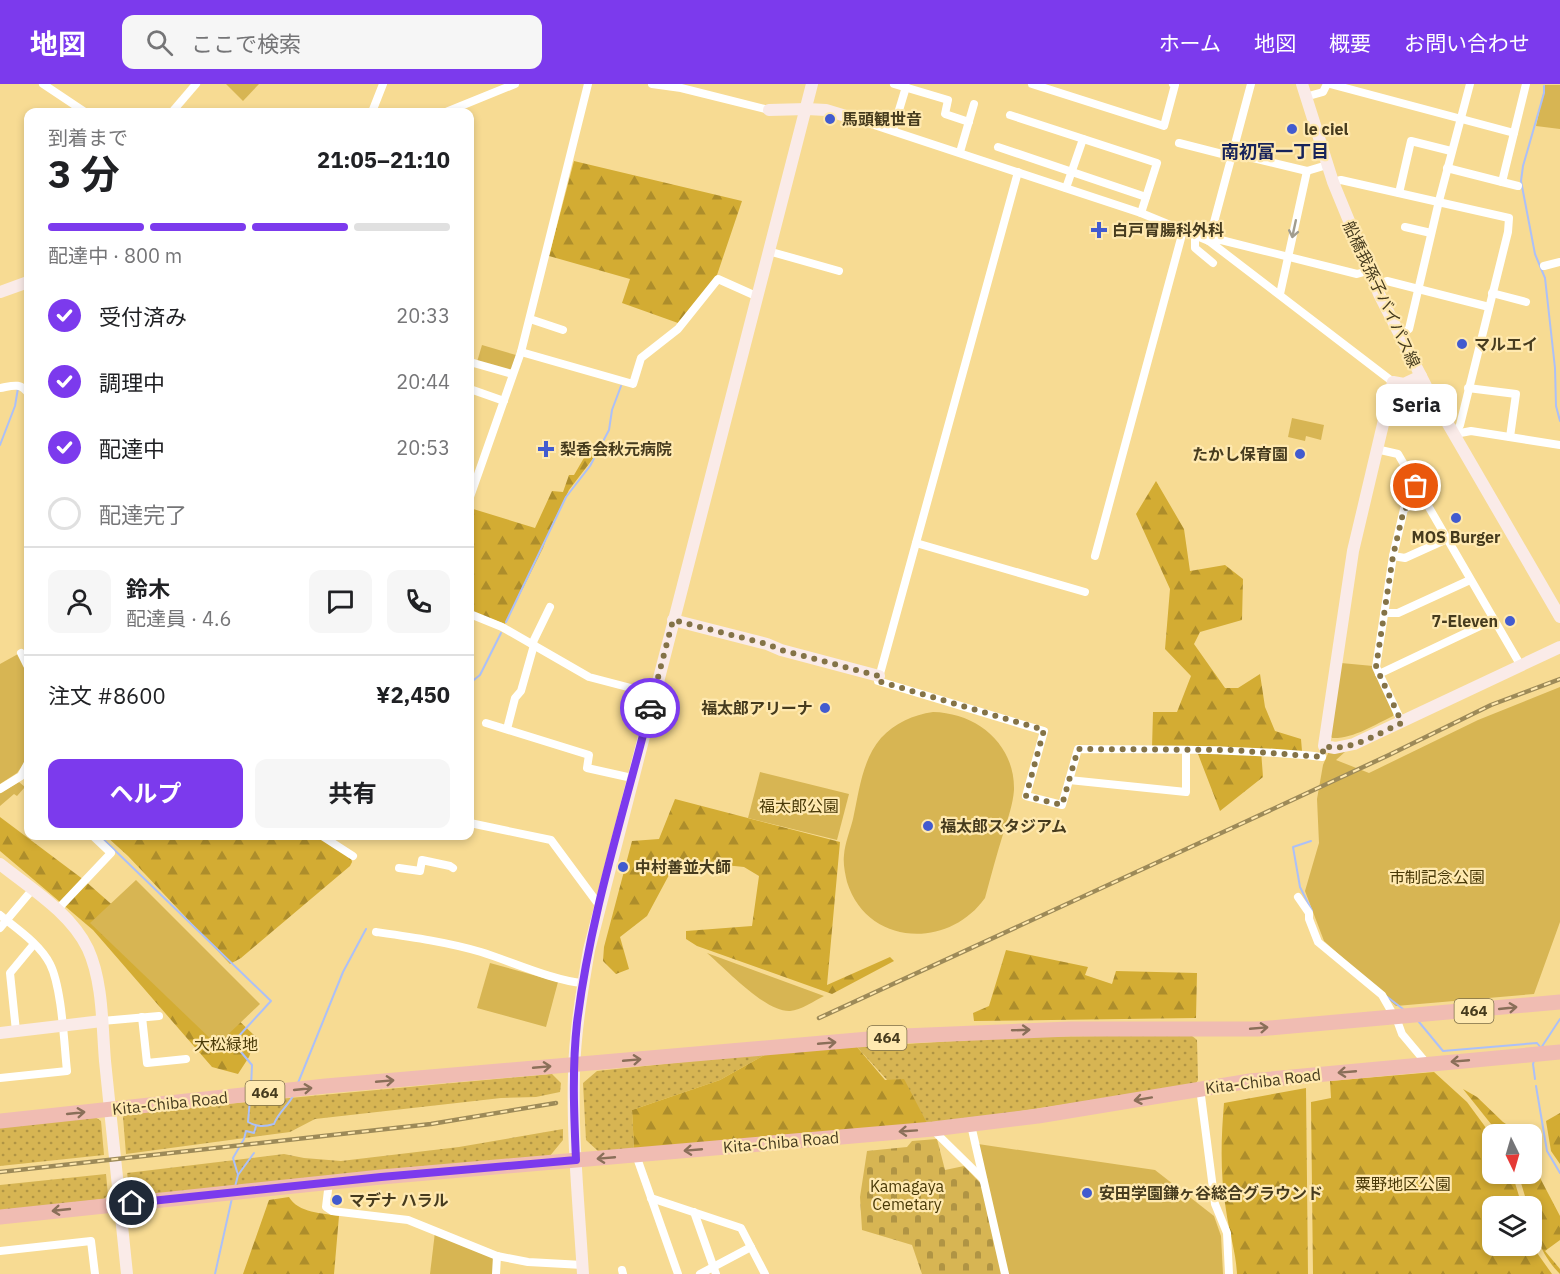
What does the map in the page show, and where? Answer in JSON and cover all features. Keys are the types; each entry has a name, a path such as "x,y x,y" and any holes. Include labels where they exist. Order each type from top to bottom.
{"highway":[{"name":"Kita-Chiba Road","path":"0,1121 111,1114 204,1099 326,1086 955,1033 1070,1029 1249,1029 1560,1002"},
{"name":"Kita-Chiba Road","path":"0,1217 119,1198 168,1198 933,1129 1117,1104 1250,1081 1560,1052"}],"street":[{"path":"43,84 79,108"},
{"path":"175,108 196,84"},
{"path":"374,108 383,84"},
{"path":"456,108 515,84"},
{"path":"474,486 521,352 588,84"},
{"path":"652,84 681,88 769,110 826,110 893,130 1141,213 1209,241 1393,382 1404,384 1421,376"},
{"path":"329,1182 326,1207 332,1211 408,1220 497,1256 583,1269 576,1160 574,1064 583,983 599,905 812,84"},
{"path":"894,84 948,100 945,114 969,122"},
{"path":"1032,84 1164,126 1175,85 1173,84"},
{"path":"1209,241 1251,84"},
{"name":"船橋我孫子バイパス線","path":"1302,84 1333,183 1368,271 1399,336 1560,617"},
{"path":"1305,97 1323,92 1329,84 1514,133"},
{"path":"1399,336 1409,329 1431,233 1470,84"},
{"path":"1502,182 1526,84"},
{"path":"893,130 906,87"},
{"path":"960,152 974,104"},
{"path":"1010,115 1156,163 1141,213"},
{"path":"1066,188 1083,139"},
{"path":"1399,193 1411,141 1452,151"},
{"path":"1179,142 1226,155 1232,153 1307,171 1327,165"},
{"path":"998,147 1146,197"},
{"path":"1448,168 1518,186"},
{"path":"1280,294 1307,171"},
{"path":"1018,172 878,681 1044,730 1026,796 1062,805 1078,749 1323,755 1335,748 1354,744 1402,723 1560,647"},
{"path":"1333,183 1341,180 1509,218 1460,425 1455,434"},
{"path":"1405,227 1431,233"},
{"path":"1095,556 1184,231"},
{"path":"1195,236 1195,248 1213,263"},
{"path":"1209,241 1221,240 1357,274 1368,271"},
{"path":"768,251 839,271"},
{"path":"1544,266 1560,262"},
{"path":"521,352 633,384 641,358 678,329 718,279 756,296"},
{"path":"1375,285 1386,281 1488,307"},
{"path":"0,292 24,283"},
{"path":"1492,293 1526,302"},
{"path":"530,319 563,330"},
{"path":"474,363 512,374"},
{"path":"1323,755 1353,551 1393,382"},
{"path":"0,388 21,385 24,388"},
{"path":"1468,388 1516,394 1510,437"},
{"path":"474,390 504,401"},
{"path":"1455,434 1471,431 1560,445"},
{"path":"1376,449 1398,454 1521,666"},
{"path":"1402,723 1376,667 1393,556 1404,509 1423,498"},
{"path":"1393,556 1405,558 1447,539"},
{"path":"916,543 1085,591"},
{"path":"1384,613 1398,613 1470,580"},
{"path":"507,729 515,698 521,690 533,645 550,607"},
{"path":"474,616 502,627 589,677 654,694"},
{"path":"673,620 879,676"},
{"path":"1379,674 1493,620"},
{"path":"21,653 24,659"},
{"path":"486,723 589,755 587,768 632,778"},
{"path":"1069,780 1186,792 1186,750"},
{"path":"0,789 21,776 24,770"},
{"path":"474,824 551,840 599,905"},
{"path":"57,910 111,853 97,840"},
{"path":"328,840 353,856"},
{"path":"399,868 420,871 422,860 453,868"},
{"path":"0,864 57,910 79,934 87,948 97,978 128,1274"},
{"path":"0,928 3,917 32,890"},
{"path":"1298,897 1309,913 1318,942 1382,995 1402,1034 1423,1059"},
{"path":"0,1078 67,1071 55,975 50,963 34,944 3,917"},
{"path":"376,932 479,952 583,983"},
{"path":"16,1031 10,973 34,944"},
{"path":"0,1033 159,1016"},
{"path":"142,1017 147,1063 186,1059"},
{"path":"1200,1088 1215,1204 1227,1233 1229,1274"},
{"path":"970,1125 1005,1274"},
{"path":"933,1129 983,1179"},
{"path":"636,1155 678,1274"},
{"path":"651,1198 741,1228 765,1274"},
{"path":"694,1212 714,1271"},
{"path":"0,1251 91,1241 95,1274"},
{"path":"700,1274 714,1271 751,1247"},
{"path":"496,1274 497,1256"}],"green space":[{"path":"226,84 259,84 243,101"},
{"path":"1545,85 1560,85 1560,129 1536,126"},
{"path":"574,161 742,201 717,275 678,323 622,303 630,279 549,256"},
{"path":"482,345 516,355 512,368 507,371 477,362"},
{"path":"1292,418 1324,425 1321,440 1306,436 1305,441 1288,437"},
{"path":"588,451 598,452 569,490 505,624 474,612 474,509 535,528 552,491 563,492 569,475 574,475"},
{"path":"1156,481 1184,529 1190,571 1225,565 1243,579 1242,620 1200,632 1194,644 1225,688 1238,688 1260,674 1265,707 1275,731 1301,739 1302,751 1261,750 1263,777 1220,811 1198,754 1152,748 1153,712 1177,712 1191,676 1165,649 1170,589 1136,514"},
{"path":"18,654 24,666 24,763 17,773 0,784 0,664"},
{"path":"1341,663 1373,666 1394,713 1393,716 1363,731 1332,738 1330,735"},
{"name":"市制記念公園","path":"1560,687 1560,922 1534,994 1396,1006 1324,941 1305,891 1319,843 1317,799 1323,765 1329,751 1346,751 1336,760 1369,773 1478,720"},
{"name":"福太郎スタジアム","path":"933,712 964,718 990,734 1008,759 1013,773 1014,790 985,898 969,915 951,926 930,933 910,933 890,929 872,919 857,903 847,882 844,855 869,756 881,738 898,724 918,715"},
{"name":"福太郎公園","path":"760,772 849,794 837,840 748,818"},
{"path":"19,782 24,786 17,796 14,794 0,806 0,793"},
{"path":"675,799 840,842 827,985 890,957 894,961 832,994 697,946 686,939 686,931 752,926 759,876 744,867 706,863 696,875 669,875 647,916 620,937 629,969 616,974 603,961 604,947 632,841 659,839"},
{"name":"大松緑地","path":"0,817 24,835 24,840 31,840 84,880 186,970 256,1037 249,1057 238,1074 212,1067 93,930 0,851"},
{"path":"110,840 326,840 351,857 352,862 241,958 230,964"},
{"path":"136,880 260,1004 217,1045 90,923"},
{"path":"1006,950 1088,967 1085,975 1112,984 1116,971 1197,973 1196,1018 974,1021 973,1013 989,1006"},
{"path":"707,953 824,996 790,1011 769,1005 735,979"},
{"path":"490,963 558,982 546,1027 477,1008"},
{"path":"1191,1035 1197,1040 1198,1080 1195,1085 928,1125 857,1047 1018,1037"},
{"path":"857,1047 885,1080 904,1079 928,1125 634,1149 632,1110 720,1080 768,1053"},
{"path":"768,1053 720,1080 632,1110 634,1149 598,1151 586,1140 583,1083 597,1071"},
{"name":"粟野地区公園","path":"1434,1072 1467,1102 1483,1124 1482,1184 1515,1184 1519,1196 1482,1196 1482,1256 1539,1256 1552,1274 1313,1274 1311,1102 1331,1098 1330,1081"},
{"path":"552,1074 561,1083 560,1092 536,1097 501,1098 315,1119 290,1132 126,1154 123,1117 127,1113"},
{"path":"1306,1088 1308,1274 1237,1274 1222,1170 1224,1103"},
{"path":"1463,1089 1477,1097 1506,1124 1491,1124"},
{"path":"1560,1113 1560,1164 1551,1151 1546,1121"},
{"path":"95,1117 101,1121 104,1155 0,1166 0,1127"},
{"path":"563,1129 563,1140 549,1157 135,1197 130,1194 127,1173 284,1154 341,1161 459,1147"},
{"name":"Kamagaya Cemetary","path":"937,1139 945,1170 964,1166 981,1184 1002,1274 922,1274 912,1245 862,1230 860,1197 867,1151 907,1147 912,1141"},
{"name":"安田学園鎌ヶ谷総合グラウンド","path":"978,1144 1155,1170 1214,1216 1221,1236 1223,1274 1008,1274"},
{"path":"106,1174 108,1195 104,1199 0,1211 0,1185"},
{"path":"1542,1182 1560,1216 1560,1240 1545,1251 1560,1269 1560,1274 1542,1249 1542,1196 1525,1196 1521,1184 1542,1184"},
{"path":"289,1197 305,1209 339,1216 334,1274 243,1274 269,1200"},
{"path":"435,1232 494,1256 495,1274 430,1274"}],"waterway":[{"path":"1544,86 1521,181 1535,254 1545,278 1555,368 1556,406 1560,421"},
{"path":"506,622 566,497 590,466 609,430 612,410 621,386"},
{"path":"0,445 15,406 18,388"},
{"path":"474,680 480,675 501,633"},
{"path":"104,840 271,1001 237,1038 241,1052 252,1065 251,1087"},
{"path":"1311,841 1293,847 1300,887 1312,911"},
{"path":"298,1083 343,972 366,929"},
{"path":"1386,996 1403,1009"},
{"path":"1541,1048 1560,1019"},
{"path":"1419,1022 1443,1051 1537,1043 1541,1048"},
{"path":"1534,1061 1535,1079"},
{"path":"1536,1086 1547,1151 1560,1173"},
{"path":"250,1099 248,1122 264,1126 274,1124 293,1096"},
{"path":"238,1175 233,1158 246,1131 254,1133 256,1126"},
{"path":"235,1187 238,1175 254,1153"},
{"path":"215,1274 232,1198"}],"railway":[{"path":"819,1018 1389,755 1491,705 1560,679"},
{"path":"0,1172 431,1124 556,1103"}],"way so far":[{"path":"650,708 673,620 879,676 878,681 1044,730 1026,796 1062,805 1078,749 1231,750 1322,757 1324,746 1335,748 1354,744 1402,723 1376,667 1393,556 1404,509 1423,498 1416,486"}],"place":[{"name":"馬頭観世音","path":"830,119"},
{"name":"le ciel","path":"1292,129"},
{"name":"白戸胃腸科外科","path":"1099,230"},
{"name":"マルエイ","path":"1462,344"},
{"name":"梨香会秋元病院","path":"546,449"},
{"name":"たかし保育園","path":"1300,454"},
{"name":"Seria","path":"1416,486"},
{"name":"MOS Burger","path":"1456,518"},
{"name":"7-Eleven","path":"1510,621"},
{"name":"福太郎アリーナ","path":"825,708"},
{"name":"福太郎スタジアム","path":"928,826"},
{"name":"中村善並大師","path":"623,867"},
{"name":"安田学園鎌ヶ谷総合グラウンド","path":"1087,1193"},
{"name":"マデナ ハラル","path":"337,1200"}],"district":[{"name":"南初富一丁目","path":"1275,152"}],"route":[{"path":"132,1203 381,1177 576,1160 573,1074 582,989 599,905 650,708"}]}
